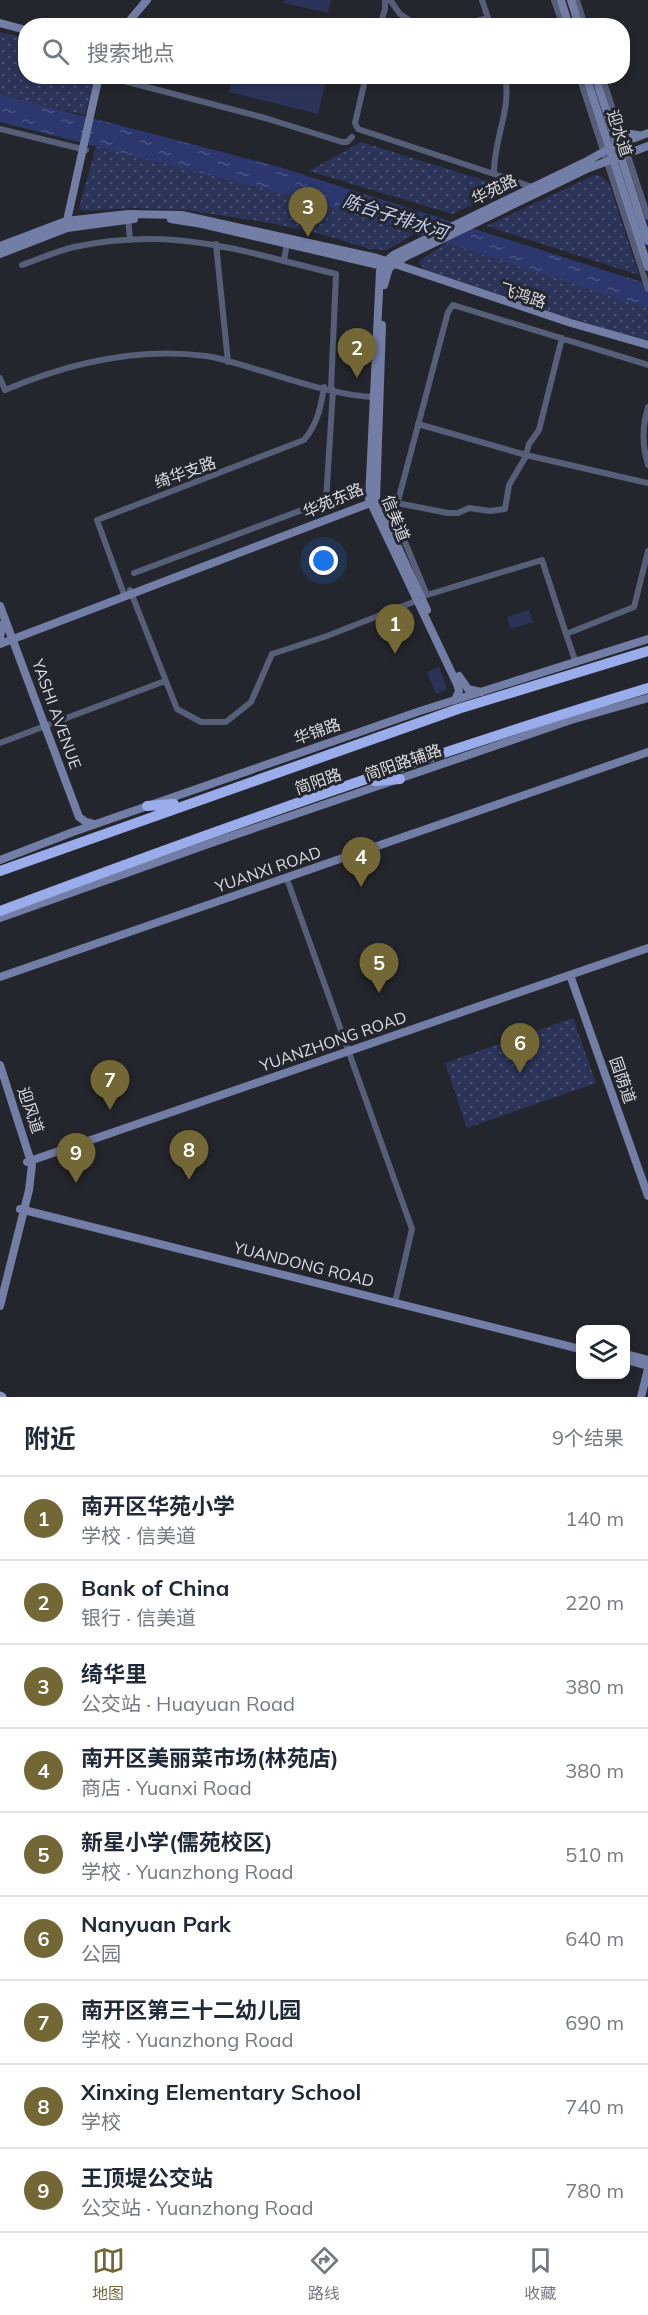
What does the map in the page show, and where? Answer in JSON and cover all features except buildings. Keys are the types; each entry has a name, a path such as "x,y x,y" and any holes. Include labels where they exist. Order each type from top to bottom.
{"highway":[{"name":"简阳路","path":"0,871 458,709 648,651"},
{"name":"简阳路","path":"0,911 112,869 518,727 648,688"},
{"path":"359,782 400,779"},
{"path":"147,806 190,803"}],"street":[{"path":"134,18 149,0"},
{"path":"382,18 385,0"},
{"path":"390,0 396,10 407,18"},
{"path":"482,0 488,18"},
{"path":"554,0 560,18"},
{"path":"561,0 567,18"},
{"path":"571,0 577,18"},
{"path":"577,0 583,18"},
{"path":"384,13 396,10"},
{"path":"0,23 18,28"},
{"path":"67,220 101,84"},
{"path":"134,84 266,118 342,142 347,142 352,136"},
{"path":"364,84 355,123 358,129 536,189"},
{"path":"494,174 494,158 508,98 507,84"},
{"path":"583,84 619,151 648,217"},
{"name":"迎水道","path":"589,84 619,151 624,179 648,267"},
{"name":"迎水道","path":"597,84 606,124"},
{"path":"605,84 619,130 619,151 648,289"},
{"path":"606,124 626,134 645,134"},
{"path":"0,129 84,148"},
{"path":"619,151 645,134"},
{"path":"619,151 646,146"},
{"path":"619,151 646,146"},
{"name":"华苑路","path":"388,265 425,243 619,151"},
{"name":"迎水道","path":"624,179 648,241"},
{"path":"67,220 85,225 128,217"},
{"path":"128,217 130,240"},
{"path":"0,254 54,229 67,220 128,217 179,220 287,241 388,265"},
{"path":"0,246 54,229"},
{"path":"22,265 73,247 146,238 216,244 336,274 326,501 134,573"},
{"path":"284,261 287,241"},
{"path":"287,241 388,265"},
{"path":"216,244 228,362"},
{"path":"372,263 379,269 379,277"},
{"name":"信美道","path":"388,265 379,277 376,397 369,501 463,684 468,689 481,692"},
{"name":"信美道","path":"388,265 384,279 369,501 457,684 459,691 455,700"},
{"name":"飞鸿路","path":"388,265 570,326 648,347"},
{"path":"576,663 542,560 427,595 394,516 397,502 448,312 453,305 648,365"},
{"path":"397,502 448,513 458,513 469,508 489,511 505,509 509,485 526,455 529,444 539,430 562,338"},
{"path":"0,378 5,390 35,377 81,363 124,356 209,356 332,390 376,397"},
{"name":"绮华支路","path":"127,593 97,520 304,440 313,430 322,403 324,387"},
{"path":"648,407 642,432 643,448 648,465"},
{"path":"418,424 526,455 648,483"},
{"name":"华苑东路","path":"5,638 369,501"},
{"path":"566,634 634,607 648,551"},
{"path":"127,593 177,709 201,722 226,722 251,702 272,654 416,601"},
{"name":"华苑东路","path":"5,638 127,593"},
{"path":"0,606 5,638"},
{"path":"3,621 15,628 26,629"},
{"name":"YASHI AVENUE","path":"5,638 44,727 79,817 95,824"},
{"name":"华锦路","path":"0,860 95,824 420,711 648,639"},
{"path":"0,743 165,681"},
{"name":"简阳路辅路","path":"0,918 571,720 648,698"},
{"path":"374,738 420,711"},
{"name":"YASHI AVENUE","path":"44,727 76,818 73,832"},
{"name":"YUANXI ROAD","path":"0,977 648,752"},
{"path":"54,898 112,869"},
{"path":"287,879 412,1229 396,1300"},
{"name":"YUANZHONG ROAD","path":"30,1164 648,950"},
{"name":"园荫道","path":"570,976 648,1196"},
{"name":"YUANZHONG ROAD","path":"30,1164 349,1054"},
{"name":"迎风道","path":"0,1065 30,1164 31,1180 0,1306"},
{"name":"迎风道","path":"0,1076 30,1164 23,1208 17,1222 0,1288"},
{"path":"31,1180 35,1171 45,1160"},
{"name":"YUANDONG ROAD","path":"23,1208 576,1342"},
{"name":"YUANDONG ROAD","path":"23,1208 36,1208 576,1348"},
{"path":"630,1355 648,1360"},
{"path":"630,1361 648,1368 641,1397"}],"shaded area":[{"path":"285,0 331,0 328,13 284,3"},
{"path":"0,32 18,36 18,84 93,84 85,115 0,94"},
{"path":"231,84 325,84 318,114 229,92"},
{"path":"361,142 509,188 452,214 309,171"},
{"path":"96,146 280,193 414,234 387,250 370,249 324,235 270,223 185,210 131,208 83,211 79,208"},
{"path":"595,175 601,176 609,183 639,275 486,226"},
{"path":"447,243 646,307 648,310 648,341 641,341 429,272 419,264 420,260"},
{"path":"529,610 533,622 511,629 507,617"},
{"path":"439,667 447,689 436,694 427,672"},
{"path":"573,1018 596,1083 467,1128 445,1063"}],"water":[{"name":"陈台子排水河","path":"0,94 279,167 648,284 648,308 447,243 280,193 0,122"}],"place":[{"name":"绮华里","path":"308,237"},
{"name":"Bank of China","path":"357,378"},
{"name":"南开区华苑小学","path":"395,654"},
{"name":"南开区美丽菜市场(林苑店)","path":"361,887"},
{"name":"新星小学(儒苑校区)","path":"379,993"},
{"name":"Nanyuan Park","path":"520,1073"},
{"name":"南开区第三十二幼儿园","path":"110,1110"},
{"name":"Xinxing Elementary School","path":"189,1180"},
{"name":"王顶堤公交站","path":"76,1183"}]}
